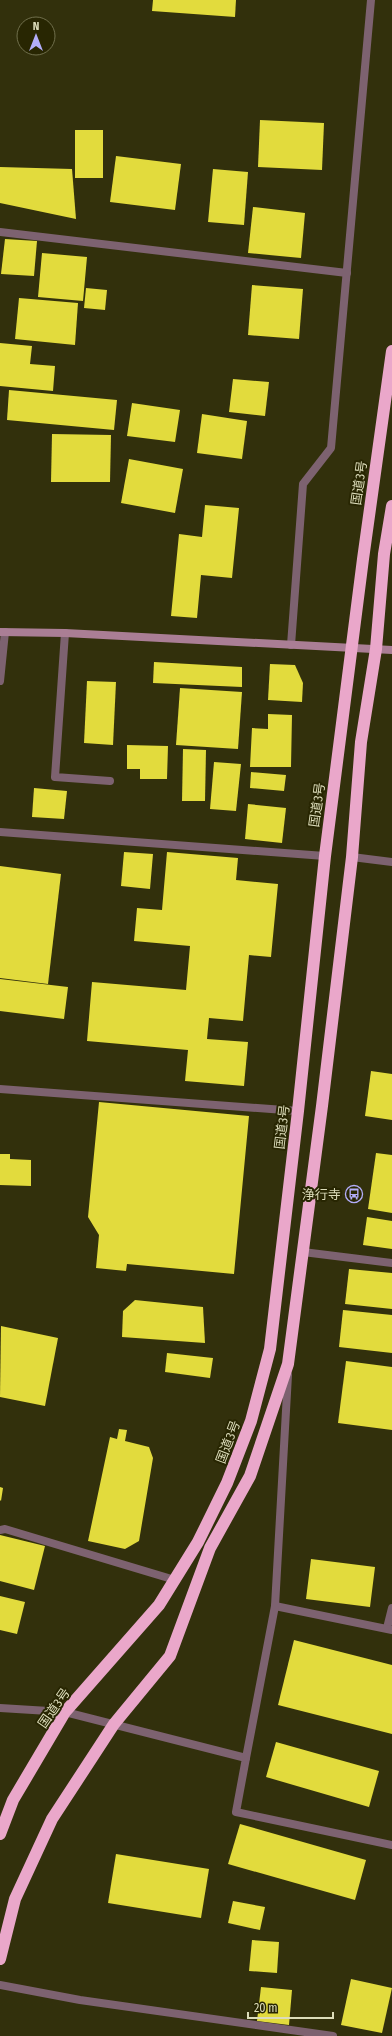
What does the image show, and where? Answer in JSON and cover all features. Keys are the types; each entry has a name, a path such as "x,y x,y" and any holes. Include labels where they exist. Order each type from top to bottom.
{"highway":[{"name":"国道3号","path":"0,1834 13,1800 65,1712 159,1605 198,1542 227,1483 253,1414 270,1349 298,1110 325,856 352,649 362,559 392,351"},
{"path":"0,1959 14,1899 52,1819 114,1724 170,1656 210,1548 250,1476 288,1364 304,1252 352,857 361,742 376,649 384,554 392,506"}],"street":[{"path":"291,645 303,484 331,448 371,0"},
{"path":"0,232 347,273"},
{"path":"0,681 2,632 65,633 392,650"},
{"path":"65,633 55,777 110,781"},
{"path":"0,832 325,856"},
{"path":"352,857 392,862"},
{"path":"0,1090 298,1110"},
{"path":"304,1252 392,1263"},
{"path":"288,1364 275,1606 236,1812 392,1845"},
{"path":"0,1530 5,1529 175,1580"},
{"path":"275,1606 390,1629 392,1608"},
{"path":"0,1708 65,1712 246,1758"},
{"path":"0,1985 80,2000 316,2035 333,2036"}],"building":[{"path":"153,0 236,0 235,17 152,11"},
{"path":"260,120 324,123 322,170 258,167"},
{"path":"75,130 103,130 103,178 75,178"},
{"path":"116,156 181,164 175,210 110,202"},
{"path":"0,167 72,169 76,219 0,203"},
{"path":"213,169 248,172 244,225 208,222"},
{"path":"253,207 305,213 301,258 248,253"},
{"path":"5,239 37,241 34,276 1,274"},
{"path":"42,253 87,257 83,301 38,297"},
{"path":"252,285 303,289 299,339 248,335"},
{"path":"86,288 107,290 105,310 84,308"},
{"path":"19,298 78,303 75,345 15,339"},
{"path":"0,343 32,346 30,364 55,366 53,391 0,386"},
{"path":"233,379 269,382 265,416 229,412"},
{"path":"9,390 117,400 114,430 7,420"},
{"path":"132,403 180,410 175,442 127,436"},
{"path":"202,414 247,421 242,459 197,453"},
{"path":"52,434 111,435 110,482 51,482"},
{"path":"129,459 183,469 175,513 121,503"},
{"path":"205,505 239,508 232,578 201,575 197,618 171,616 179,534 202,537"},
{"path":"154,662 242,667 242,687 153,683"},
{"path":"270,664 295,665 303,683 302,702 268,700"},
{"path":"87,681 116,682 113,745 84,743"},
{"path":"180,688 242,692 238,749 176,745"},
{"path":"268,714 292,715 291,767 250,767 252,728 268,729"},
{"path":"127,745 168,746 167,779 140,779 140,769 127,769"},
{"path":"183,749 206,750 205,801 182,801"},
{"path":"214,762 241,764 236,811 210,809"},
{"path":"251,772 286,775 284,791 250,788"},
{"path":"34,788 67,791 64,819 32,817"},
{"path":"248,804 286,808 282,843 245,839"},
{"path":"124,852 153,854 150,889 121,886"},
{"path":"167,852 238,858 236,880 278,884 271,957 249,955 243,1021 209,1018 207,1039 248,1042 244,1086 185,1081 188,1050 87,1041 92,982 186,990 190,946 134,941 137,908 162,910"},
{"path":"0,866 61,874 48,984 0,978"},
{"path":"0,979 68,987 64,1019 0,1011"},
{"path":"371,1071 392,1074 392,1120 365,1116"},
{"path":"99,1102 249,1116 234,1274 127,1264 126,1271 96,1268 99,1235 88,1217"},
{"path":"376,1153 392,1155 392,1213 368,1209"},
{"path":"0,1154 10,1154 10,1159 31,1160 31,1186 0,1185"},
{"path":"367,1217 392,1221 392,1249 363,1245"},
{"path":"349,1269 392,1273 392,1309 345,1304"},
{"path":"135,1300 203,1307 205,1343 122,1337 123,1311"},
{"path":"343,1310 392,1315 392,1353 339,1347"},
{"path":"1,1326 58,1338 45,1406 0,1397"},
{"path":"167,1353 213,1358 210,1378 165,1372"},
{"path":"346,1361 392,1367 392,1430 338,1423"},
{"path":"119,1429 127,1430 125,1441 149,1447 153,1458 139,1541 125,1549 88,1541 110,1437 117,1439"},
{"path":"0,1487 3,1488 1,1501 0,1500"},
{"path":"0,1535 45,1546 34,1590 0,1581"},
{"path":"311,1559 375,1567 370,1607 306,1599"},
{"path":"0,1596 25,1602 17,1634 0,1630"},
{"path":"294,1640 392,1665 392,1734 278,1705"},
{"path":"276,1742 379,1771 369,1807 266,1777"},
{"path":"240,1824 366,1860 355,1900 228,1864"},
{"path":"116,1854 209,1869 201,1918 108,1903"},
{"path":"233,1901 265,1907 260,1930 228,1923"},
{"path":"252,1940 279,1942 277,1973 249,1971"},
{"path":"351,1979 392,1988 382,2033 341,2025"},
{"path":"261,1987 292,1990 289,2025 257,2021"}],"place":[{"name":"浄行寺","path":"354,1194"}]}
